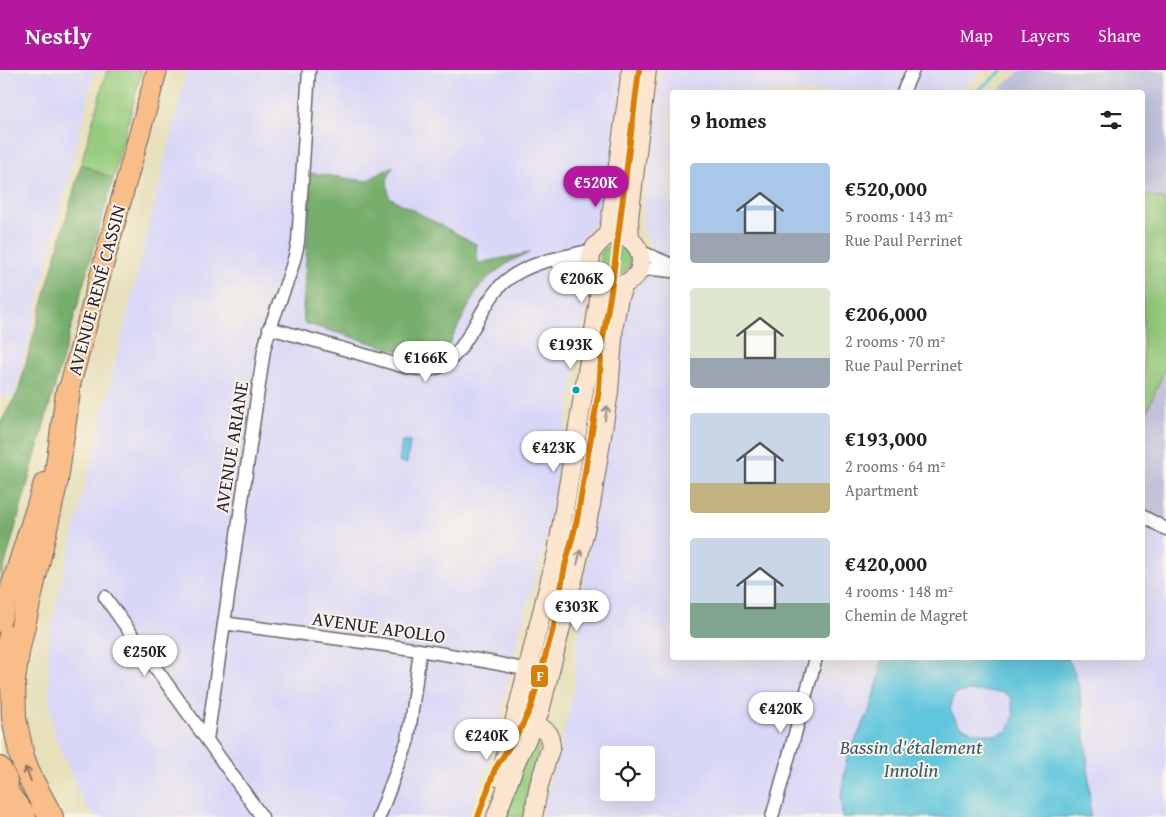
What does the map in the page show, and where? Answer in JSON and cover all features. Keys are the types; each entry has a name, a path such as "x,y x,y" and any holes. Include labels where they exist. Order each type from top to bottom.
{"highway":[{"path":"51,817 31,780 22,757 14,718 13,681 17,652 56,480 68,392"},
{"path":"4,806 24,817"}],"main road":[{"name":"AVENUE RENÉ CASSIN","path":"0,679 37,511 157,70"},
{"name":"AVENUE RENÉ CASSIN","path":"0,622 37,511"},
{"path":"0,766 8,783 4,806"}],"street":[{"name":"AVENUE ARIANE","path":"207,740 250,439 269,328 295,260 298,242 309,70"},
{"path":"490,817 557,552 599,300 596,274 591,256 610,223 631,70"},
{"path":"496,817 519,755 540,711 547,685 591,506 609,392 614,325 619,297 641,262 629,219 648,70"},
{"path":"904,90 913,70"},
{"path":"269,328 404,366 432,368 447,363 458,353 491,296 502,283 522,271 552,258 618,235 670,264"},
{"path":"540,264 584,264 612,285 652,269 670,271"},
{"path":"1145,518 1166,529"},
{"path":"104,598 262,817"},
{"path":"532,817 539,785 551,746 549,734 527,717 526,710 548,616 545,603"},
{"name":"AVENUE APOLLO","path":"224,623 420,651 510,665 528,670"},
{"path":"379,817 408,740 420,651"},
{"path":"772,817 815,660"}],"shaded area":[{"path":"0,70 95,70 15,395 0,397"},
{"path":"187,70 625,70 603,213 579,241 580,271 589,286 547,538 520,628 493,749 468,817 94,817 81,797 55,738 49,697 49,634"},
{"path":"661,70 984,70 960,90 670,90 670,660 1145,660 1145,527 1166,538 1166,817 541,817 568,717 575,681 580,608 629,290 646,271 652,247 642,227"},
{"path":"1021,70 1166,70 1166,200 1145,195 1145,90 998,90"},
{"path":"1166,366 1166,526 1145,514 1145,416"}],"green space":[{"path":"107,70 142,70 113,179 81,164"},
{"path":"81,164 113,179 0,582 0,420 2,420 18,392"},
{"path":"393,166 387,180 389,197 476,244 478,263 529,253 511,261 489,277 477,290 449,344 441,351 432,354 412,355 304,323 303,308 311,173 366,181"},
{"path":"1145,195 1166,200 1166,366 1145,416"},
{"path":"610,244 613,244 609,275 601,268 599,260 600,255"},
{"path":"619,244 628,250 631,262 625,272 615,276"},
{"path":"534,737 539,738 541,742 530,779 523,817 505,817 525,751"}],"water":[{"path":"402,441 410,442 407,463 399,462"},
{"name":"Bassin d'étalement Innolin","path":"882,660 1068,660 1075,672 1080,696 1088,769 1090,817 842,817 841,796 847,757 871,708","holes":["968,691 1004,692 1011,698 1014,715 1008,731 995,735 973,732 959,725 950,710 954,694"]}],"waterway":[{"path":"978,90 1003,70"}],"transit line":[{"name":"F","path":"478,817 495,769 520,730 531,707 554,625 565,566 577,520 599,390 602,344 612,285 639,70"}]}
